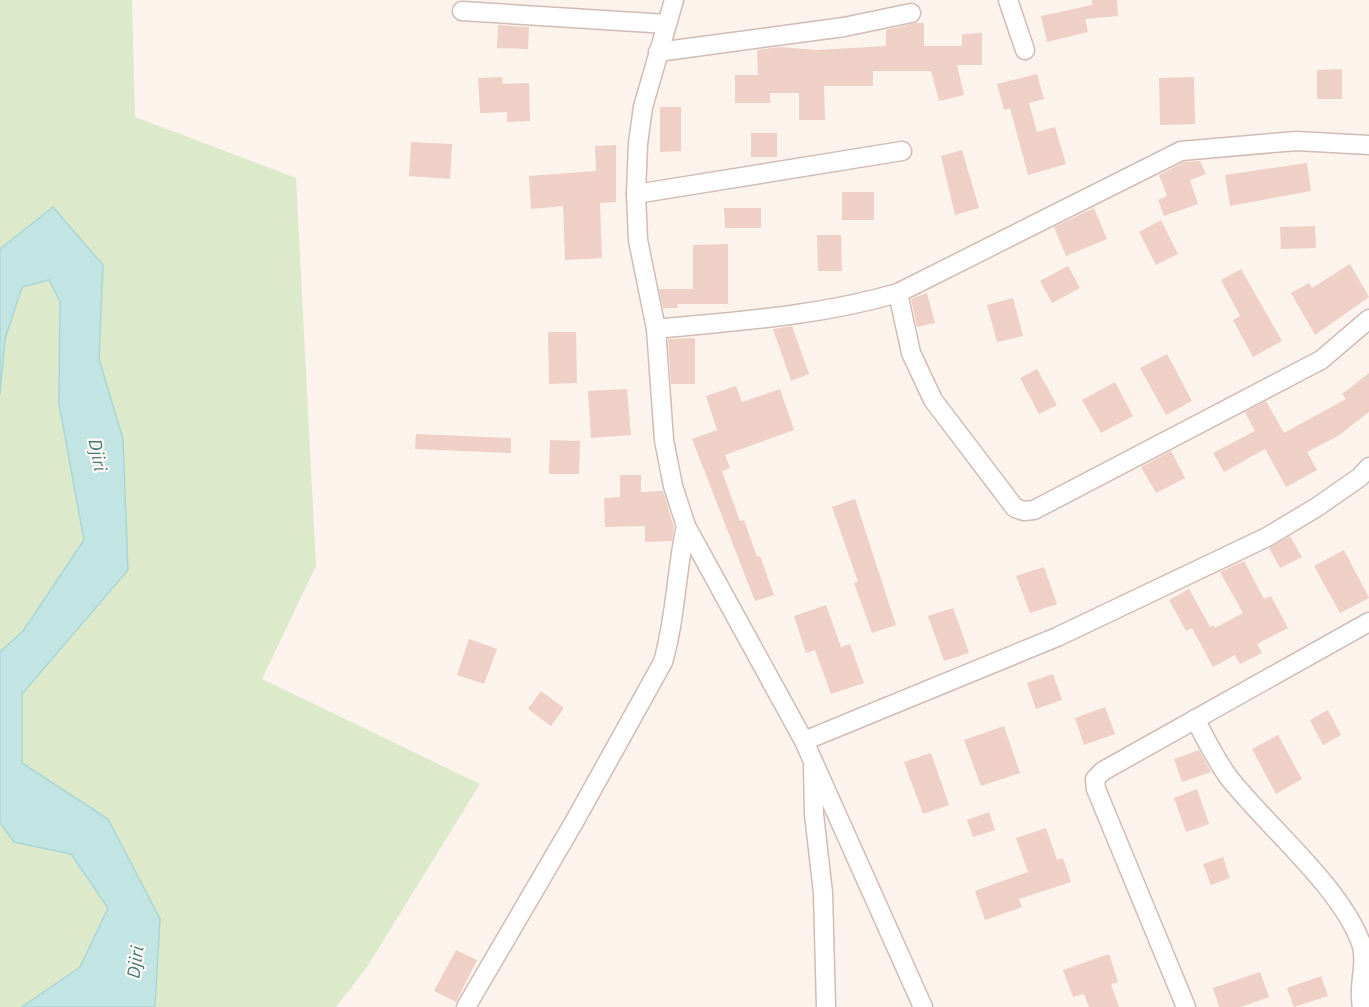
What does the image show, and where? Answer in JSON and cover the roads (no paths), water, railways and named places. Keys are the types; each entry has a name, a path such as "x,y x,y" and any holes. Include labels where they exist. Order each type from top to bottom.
{"street":[{"path":"674,0 643,107 638,144 636,194 638,240 656,329 664,440 686,526 804,741 923,1007"},
{"path":"1008,0 1025,50"},
{"path":"462,11 667,24"},
{"path":"658,52 844,27 911,13"},
{"path":"656,329 817,312 849,307 898,293 1181,151 1296,141 1369,146"},
{"path":"636,194 902,152"},
{"path":"898,293 911,353 933,400 1015,508 1024,512 1034,510 1321,360 1369,319"},
{"path":"804,741 1057,638 1257,542 1317,507 1360,477 1369,467"},
{"path":"466,1007 573,824 663,662 671,629 679,556 686,526"},
{"path":"1186,1007 1096,789 1095,779 1103,771 1369,622"},
{"path":"1195,719 1228,777 1286,839 1349,921 1361,944 1364,961 1360,995 1362,1007"},
{"path":"813,761 813,805 823,893 826,1007"}],"water":[{"name":"Djiri","path":"53,207 103,265 99,359 123,439 128,570 22,694 22,763 108,819 160,919 155,1007 22,1007 80,967 108,908 71,854 14,842 0,823 0,652 23,631 84,540 59,404 60,302 49,280 22,287 5,339 0,394 0,249"}]}
